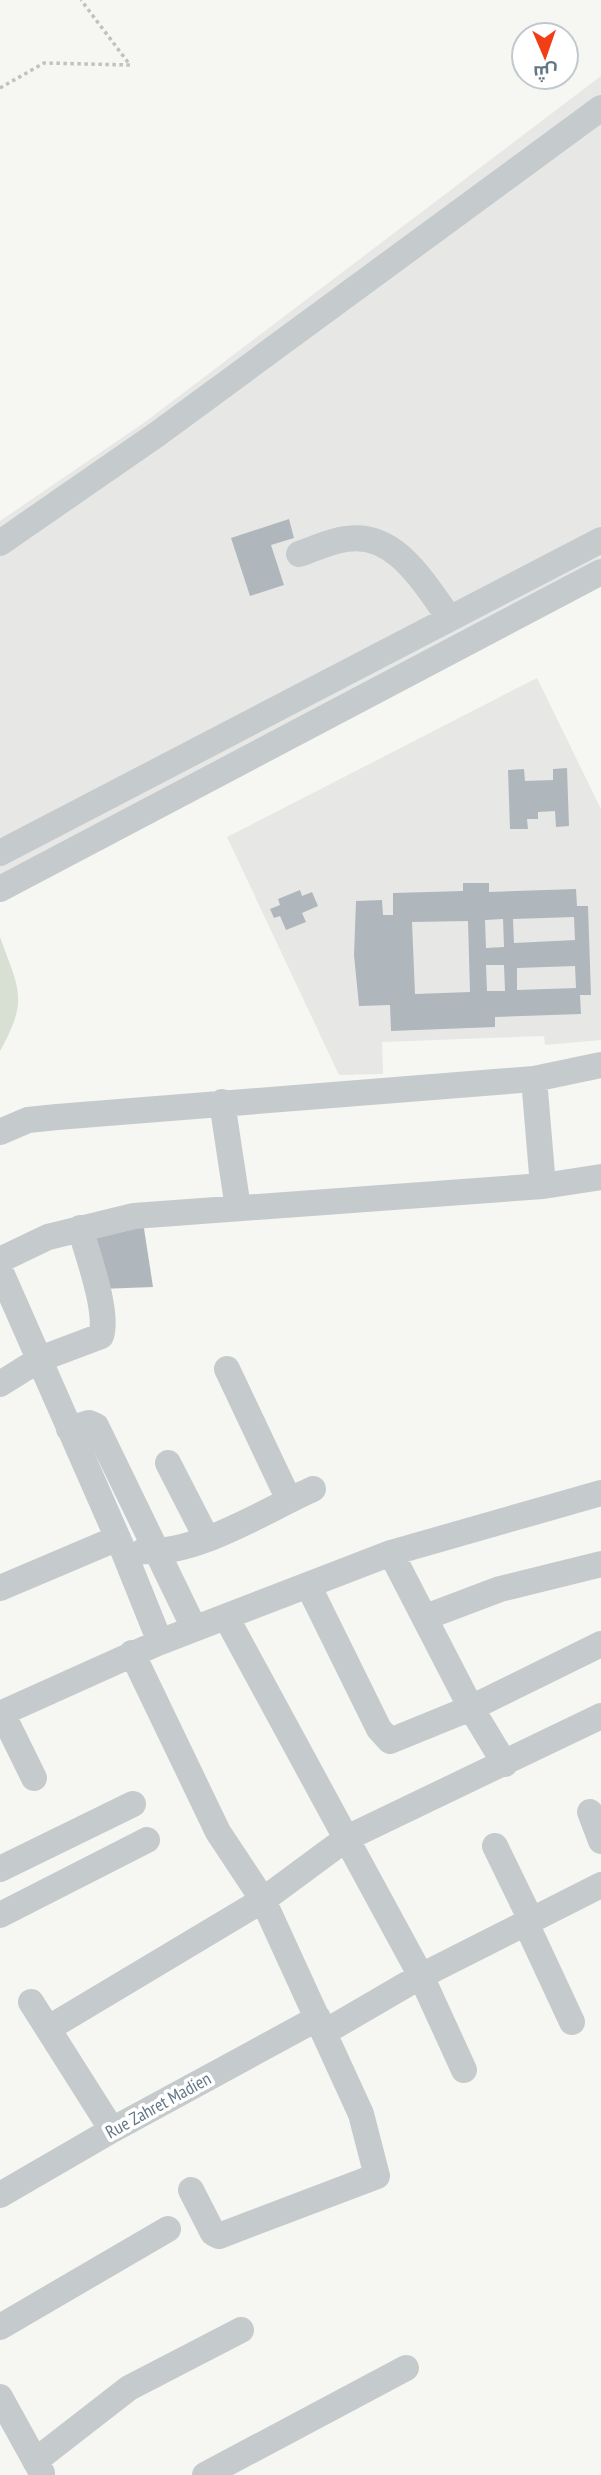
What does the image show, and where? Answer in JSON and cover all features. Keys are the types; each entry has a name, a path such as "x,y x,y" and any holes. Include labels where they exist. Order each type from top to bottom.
{"street":[{"path":"0,543 156,435 601,108"},
{"path":"299,554 344,539 363,537 381,542 397,552 449,617"},
{"path":"0,853 601,540"},
{"path":"0,889 601,572"},
{"path":"0,1116 28,1120 222,1102 534,1079 601,1065"},
{"path":"534,1079 543,1186"},
{"path":"222,1102 238,1209"},
{"path":"0,1132 28,1120"},
{"path":"0,1260 48,1237 134,1216 543,1186 601,1177"},
{"path":"0,1384 40,1359 97,1339 104,1328 80,1228"},
{"path":"0,1270 160,1642"},
{"path":"2,1584 120,1544 160,1553 206,1539 301,1494 227,1369"},
{"path":"69,1429 89,1423 96,1426 160,1553 194,1629"},
{"path":"168,1463 206,1539"},
{"path":"34,1778 1,1714 132,1653 309,1587 391,1553 600,1495"},
{"path":"391,1553 471,1708 505,1764"},
{"path":"426,1617 500,1589 601,1564"},
{"path":"309,1587 385,1739 394,1741 471,1708 601,1644"},
{"path":"226,1617 421,1976 464,2070"},
{"path":"132,1653 218,1832 263,1900 361,2113 377,2176 219,2236 213,2233 191,2190"},
{"path":"49,2028 263,1900 347,1838 601,1716"},
{"path":"0,1869 133,1804"},
{"path":"590,1812 601,1841"},
{"path":"1,1911 148,1840"},
{"path":"495,1846 572,2022"},
{"name":"Rue Zahret Madien","path":"0,2195 112,2130 601,1885"},
{"path":"31,2002 112,2130"},
{"path":"0,2326 168,2229"},
{"path":"1,2401 39,2468 129,2388 241,2330"},
{"path":"205,2475 406,2368"}],"path":[{"path":"0,88 44,63 130,65 81,0"}],"shaded area":[{"path":"601,76 601,563 0,877 0,521 145,422"},
{"path":"537,678 601,809 601,1040 545,1045 544,1036 382,1042 383,1074 339,1075 227,837"},
{"path":"0,937 16,983 18,1006 0,1051"}],"building":[{"path":"289,519 294,538 271,545 284,585 250,596 231,538"},
{"path":"567,768 569,826 556,827 555,811 538,812 538,819 527,819 528,829 510,829 508,770 524,769 525,781 553,780 553,769"},
{"path":"463,883 489,883 489,892 576,889 577,906 588,906 591,995 580,995 581,1014 495,1017 495,1027 391,1031 390,1005 359,1006 354,955 356,901 382,900 383,915 393,915 393,893 463,891","holes":["574,917 575,940 514,943 513,919","503,919 504,947 486,948 485,920","468,921 470,992 415,994 412,922","486,965 504,965 505,991 487,991","575,966 576,988 517,990 517,968"]},
{"path":"300,890 302,896 312,892 318,906 302,913 306,922 286,930 280,916 274,918 270,909 280,905 278,899"},
{"path":"143,1222 153,1287 100,1289 85,1229"}]}
